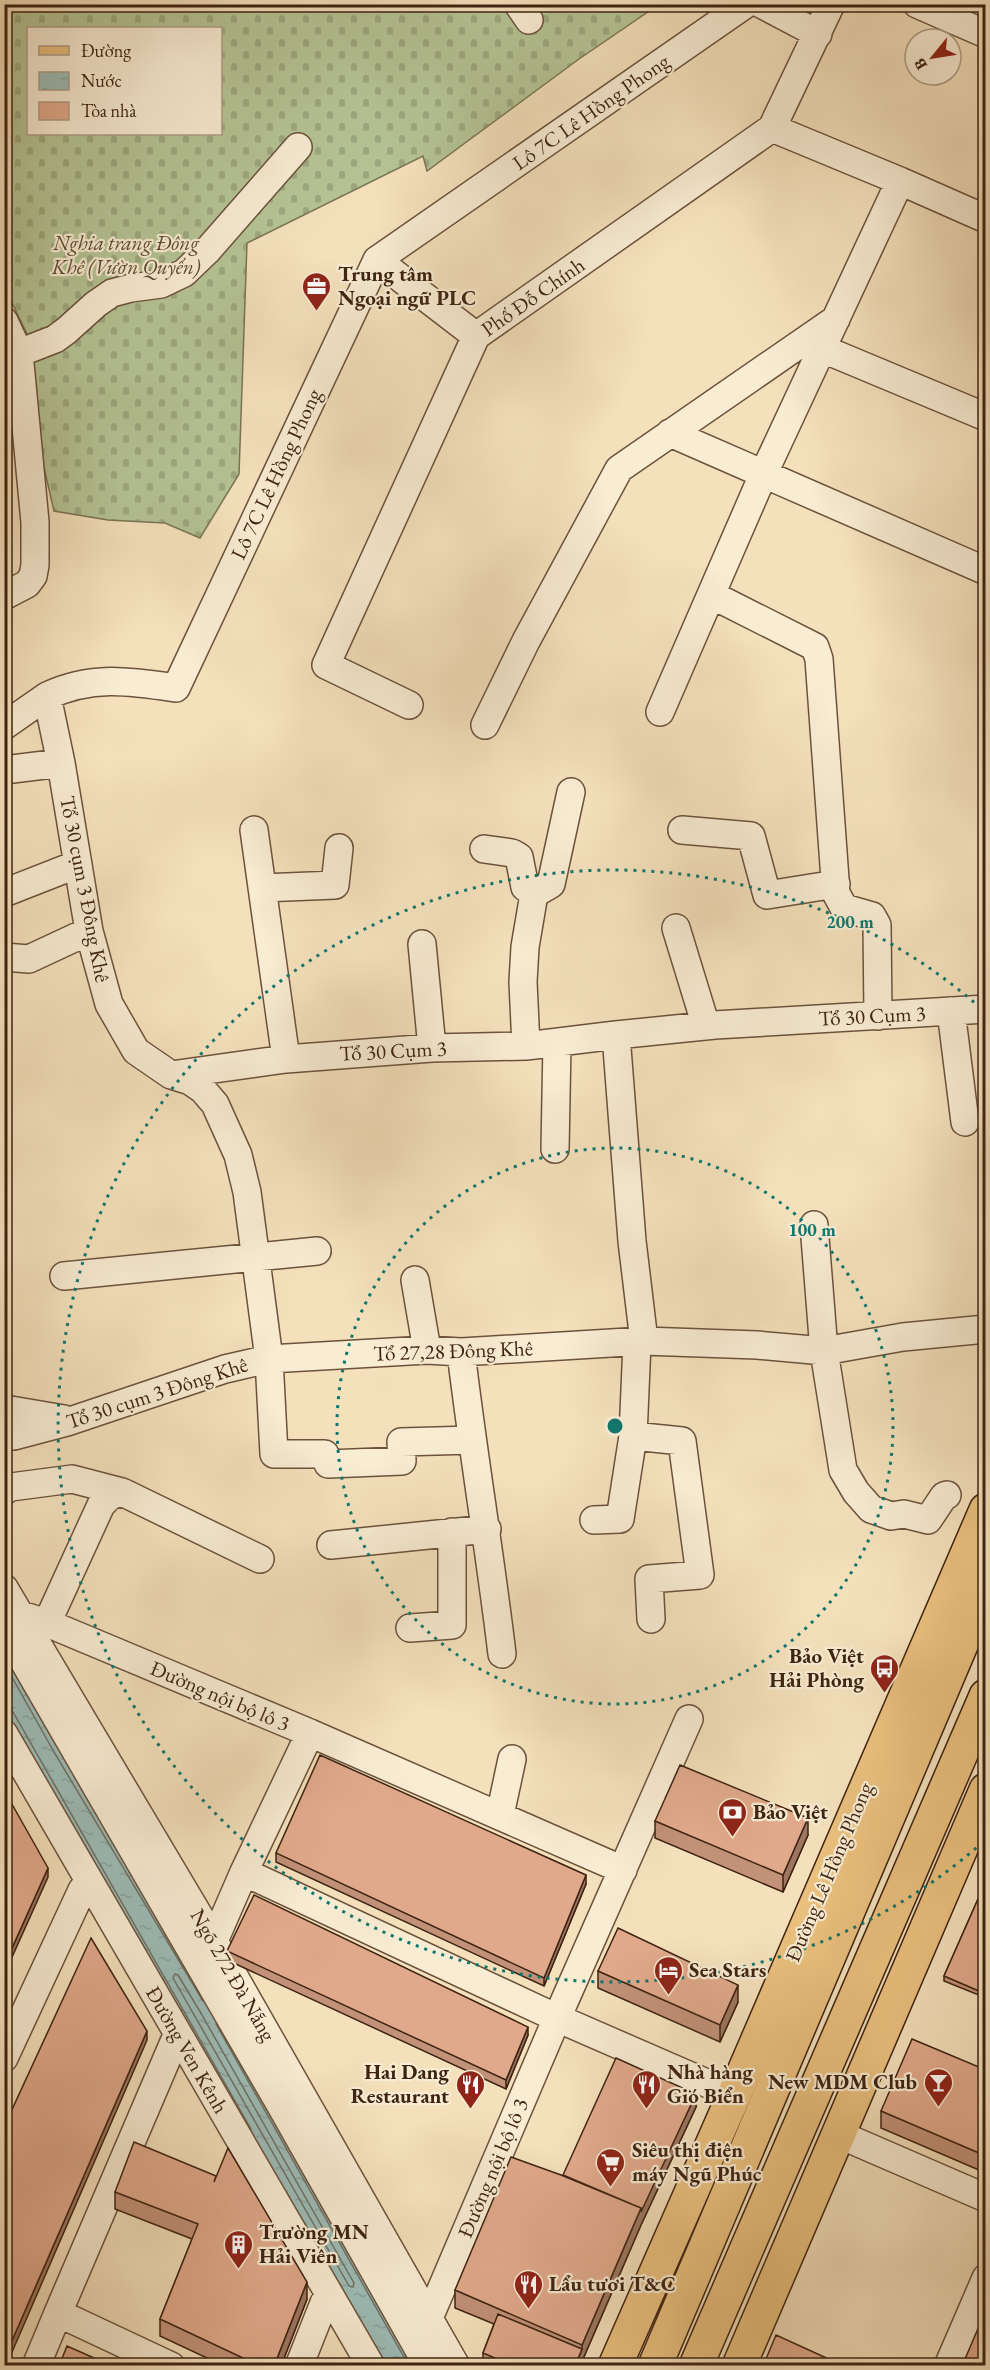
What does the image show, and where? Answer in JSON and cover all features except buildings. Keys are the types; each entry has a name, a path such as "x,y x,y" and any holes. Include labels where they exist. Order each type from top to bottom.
{"main road":[{"name":"Đường Lê Hồng Phong","path":"615,2366 986,1510"},
{"name":"Đường Lê Hồng Phong","path":"655,2366 986,1586"},
{"path":"696,2366 986,1696"},
{"path":"739,2366 986,1790"}],"street":[{"name":"Lô 7C Lê Hồng Phong","path":"47,696 67,686 104,681 125,681 176,688 377,260 746,4"},
{"path":"761,4 818,34"},
{"name":"Phố Đỗ Chính","path":"409,705 326,664 476,336 772,128 831,4"},
{"path":"917,4 986,34"},
{"path":"772,128 986,219"},
{"path":"19,353 55,339 66,332 96,303 112,293 161,284 184,273 207,252 298,147"},
{"path":"660,712 763,475 900,181"},
{"path":"377,260 476,336"},
{"path":"485,725 526,641 619,469 836,319"},
{"path":"4,321 19,353 35,522 33,576 27,584 4,596"},
{"path":"823,349 986,417"},
{"path":"670,433 986,571"},
{"path":"712,595 815,647 819,659 836,893 844,908 872,916 877,925 878,1016"},
{"path":"4,726 47,696"},
{"name":"Tổ 30 cụm 3 Đông Khê","path":"14,1436 74,1420 225,1369 269,1359 247,1192 238,1155 215,1104 203,1090 190,1081 171,1075 136,1051 109,1004 90,931 47,696"},
{"path":"4,770 61,763"},
{"path":"526,1046 523,982 525,947 534,894 551,884 571,792"},
{"path":"254,830 286,1059"},
{"path":"682,830 751,836 767,895 836,884"},
{"path":"262,888 335,885 339,848"},
{"path":"484,849 512,853 519,857 525,887 534,894"},
{"path":"4,893 78,864"},
{"path":"676,928 706,1026"},
{"path":"4,957 29,959 90,931"},
{"path":"422,944 432,1048"},
{"name":"Tổ 30 Cụm 3","path":"171,1075 286,1059 432,1048 526,1046 706,1026 986,1010"},
{"path":"951,1011 965,1122"},
{"path":"594,1520 620,1519 633,1436 641,1342 616,1035"},
{"path":"555,1149 557,1043"},
{"path":"814,1225 824,1351 843,1470 871,1509 891,1516 904,1514 928,1520 947,1495"},
{"path":"64,1276 318,1251"},
{"path":"415,1280 427,1350"},
{"name":"Tổ 27,28 Đông Khê","path":"269,1359 641,1342 757,1345 824,1351 903,1336 986,1329"},
{"path":"461,1352 472,1440 487,1529 502,1654"},
{"path":"269,1359 274,1454 325,1454 328,1464 402,1461 401,1442 472,1440"},
{"path":"6,1409 74,1420"},
{"path":"633,1436 682,1441 700,1575 649,1579 651,1619"},
{"path":"4,1491 11,1487 72,1479 122,1492 260,1559"},
{"path":"47,1623 101,1505 110,1496 122,1492"},
{"path":"331,1545 487,1529"},
{"path":"410,1628 452,1625 452,1532"},
{"name":"Ngõ 272 Đà Nẵng","path":"4,1588 13,1621 214,1941 456,2366"},
{"path":"13,1621 281,2106 428,2366"},
{"name":"Đường nội bộ lô 3","path":"13,1621 47,1623 310,1733 214,1941"},
{"name":"Đường nội bộ lô 3","path":"429,2318 557,2018 689,1719"},
{"path":"310,1733 623,1870"},
{"name":"Đường Ven Kênh","path":"4,1734 371,2366"},
{"name":"Đường Ven Kênh","path":"4,1754 361,2366"},
{"path":"500,1815 512,1760"},
{"path":"244,1872 557,2018 734,2095"},
{"path":"4,2058 82,1890"},
{"path":"36,2366 174,2042"},
{"path":"838,2134 986,2198"},
{"path":"948,2366 986,2278"},
{"path":"299,2366 324,2303"},
{"path":"58,2313 171,2366"}],"green space":[{"name":"Nghia trang Đông Khê (Vườn Quyến)","path":"4,5 658,5 579,59 427,171 423,156 247,243 239,474 200,538 165,523 108,520 54,511 28,398 36,353 5,288"}],"water":[{"path":"4,1650 416,2365 378,2365 5,1711"}],"place":[{"name":"Trung tâm Ngoại ngữ PLC","path":"317,312"},
{"name":"Bảo Việt Hải Phòng","path":"885,1694"},
{"name":"Bảo Việt","path":"732,1838"},
{"name":"Sea Stars","path":"668,1996"},
{"name":"New MDM Club","path":"938,2108"},
{"name":"Hai Dang Restaurant","path":"470,2110"},
{"name":"Nhà hàng Gió Biển","path":"646,2110"},
{"name":"Siêu thị điện máy Ngũ Phúc","path":"611,2188"},
{"name":"Trường MN Hải Viên","path":"238,2270"},
{"name":"Lẩu tươi T&C","path":"528,2310"}]}
